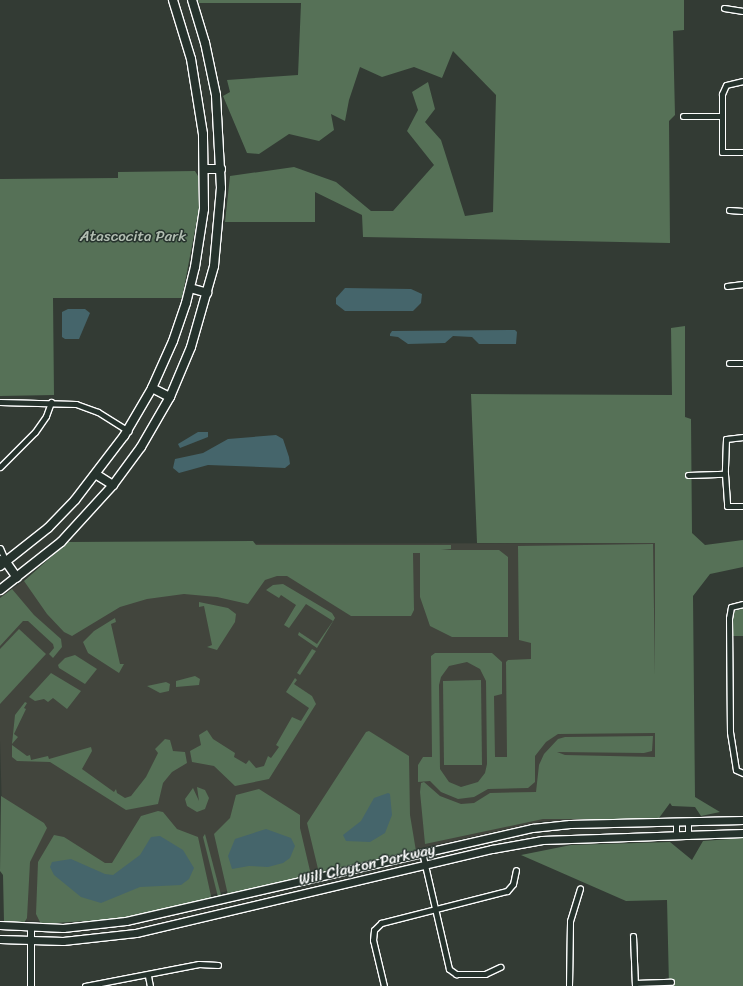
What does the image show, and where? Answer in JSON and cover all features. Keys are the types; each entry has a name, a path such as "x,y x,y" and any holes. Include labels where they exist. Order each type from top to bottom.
{"main road":[{"path":"17,578 2,562 48,528 97,475 128,431 152,388 173,341 190,288 204,209 204,169 200,104 191,59 173,0"},
{"path":"0,590 61,542 114,485 141,447 170,397 192,347 214,266 220,219 221,169 216,95 205,42 192,0"},
{"path":"204,169 221,169"},
{"path":"190,288 207,293"},
{"path":"152,388 170,397"},
{"path":"97,475 114,485"},
{"name":"Will Clayton Parkway","path":"0,925 31,928 79,927 126,921 509,832 552,826 676,822 688,823 743,820"},
{"name":"Will Clayton Parkway","path":"0,939 31,941 81,940 136,933 424,865 547,840 743,833"},
{"path":"317,877 320,889"}],"street":[{"path":"724,8 743,11"},
{"path":"743,82 726,85 722,94 722,152 743,152"},
{"path":"683,116 722,116"},
{"path":"729,210 743,211"},
{"path":"727,286 743,284"},
{"path":"729,363 743,363"},
{"path":"0,402 51,402 76,404 98,412 128,431"},
{"path":"0,467 35,432 46,416 51,402"},
{"path":"743,438 726,439 725,474 727,506 743,506"},
{"path":"688,476 725,474"},
{"path":"0,548 2,562"},
{"path":"743,604 731,607 729,618 730,732 736,770 743,773"},
{"path":"676,822 676,836"},
{"path":"688,823 688,836"},
{"path":"422,852 434,910 452,972 485,974 500,967"},
{"path":"384,986 373,940 374,930 381,923 507,892 513,884 516,870"},
{"path":"569,986 569,926 580,890"},
{"path":"31,928 31,986"},
{"path":"633,936 635,984 671,982"},
{"path":"85,986 148,976 199,964 218,965"},
{"path":"148,976 150,986"}],"shaded area":[{"path":"655,543 655,819 543,821 116,916 47,921 5,920 0,740 0,597 34,574 69,544"}],"green space":[{"path":"198,0 684,0 684,30 673,31 675,115 669,121 670,243 363,237 362,215 315,192 315,222 225,222 230,176 294,167 336,182 371,211 393,211 434,165 407,131 418,110 412,92 428,82 435,109 425,122 441,140 465,216 493,212 496,95 453,51 442,78 414,67 382,77 360,67 349,100 345,121 331,114 334,130 319,141 289,134 259,154 247,153 223,96 230,92 227,80 298,75 301,3 199,3"},
{"name":"Atascocita Park","path":"195,171 198,176 199,209 182,298 53,298 54,395 0,396 0,179 118,178 118,172"},
{"path":"685,326 685,417 691,419 692,533 705,545 743,540 743,567 710,574 693,596 695,797 720,812 701,816 695,807 672,806 670,803 659,818 655,819 543,819 425,844 420,792 421,783 424,782 440,796 461,804 474,803 490,793 536,792 539,765 544,754 558,739 565,737 653,736 652,751 644,753 557,752 565,755 655,757 655,733 558,734 546,742 535,756 535,782 528,788 488,789 474,797 458,799 441,792 430,781 418,782 418,765 423,757 432,757 431,656 435,653 492,653 502,662 502,694 494,696 495,757 507,757 506,662 508,660 531,659 531,643 519,640 518,546 653,544 655,676 655,543 477,543 471,394 672,395 671,328","holes":["467,662 480,669 486,681 487,764 485,773 478,782 461,787 449,782 440,769 439,685 441,677 449,666"]},
{"path":"253,541 256,545 451,545 451,549 441,550 499,550 508,557 508,637 452,637 430,626 420,597 420,553 413,553 414,610 411,616 351,616 287,576 277,576 265,580 248,604 217,597 184,594 147,599 120,607 72,636 64,632 47,614 24,581 68,542"},
{"path":"283,584 332,613 335,618 317,648 298,635 299,632 317,644 333,621 306,604 289,628 284,625 296,605 281,595 279,598 266,590 273,585"},
{"path":"12,589 34,615 61,639 62,647 53,658 49,654 54,648 53,644 28,621 23,621 0,646 0,598"},
{"path":"199,602 228,608 236,614 235,622 217,650 207,647 212,645 204,606 199,607"},
{"path":"743,608 743,636 733,636 733,616 735,611"},
{"path":"115,618 116,622 111,624 120,664 124,664 119,673 88,653 83,642 94,631"},
{"path":"19,629 46,654 0,704 0,649"},
{"path":"312,649 316,651 300,675 297,673"},
{"path":"75,655 97,669 85,684 59,668 58,665 65,658"},
{"path":"51,673 81,691 67,709 53,698 48,702 44,699 35,701 29,697"},
{"path":"195,676 200,679 199,685 176,687 176,681"},
{"path":"295,678 297,680 294,684 312,696 316,704 269,779 235,786 214,766 192,762 190,751 201,745 199,735 207,730 213,739 235,753 234,757 246,764 249,760 256,768 264,766 268,756 271,758 279,747 276,745 292,717 301,721 309,708 286,692"},
{"path":"481,680 482,765 444,765 443,681"},
{"path":"166,682 170,684 169,691 160,693 147,686"},
{"path":"25,702 27,703 24,708 26,709 14,734 18,737 12,744 15,715"},
{"path":"369,731 409,756 410,815 416,851 319,873 307,823 366,732"},
{"path":"165,739 170,740 173,751 185,752 187,763 172,772 163,783 158,804 126,810 50,762 17,761 12,757 12,745 27,756 30,755 31,760 48,756 49,759 91,747 92,751 82,769 114,792 116,789 117,793 125,798 131,796 146,777 158,753 155,749"},
{"path":"197,787 205,790 209,798 205,809 197,812 187,806 185,799 193,788 199,801"},
{"path":"259,789 300,815 300,828 311,875 228,895 214,834 230,818 236,795"},
{"path":"1,796 44,823 47,828 30,862 27,918 24,923 4,922 3,875 0,871"},
{"path":"158,811 163,812 177,829 198,837 211,896 209,900 130,918 41,924 36,914 38,862 54,835 64,837 105,863 112,863 141,816"},
{"path":"205,834 221,895 218,897 203,837"},
{"path":"743,838 743,986 669,986 667,900 626,901 521,855 571,845 670,842 692,860 703,841"}],"water":[{"path":"345,288 411,289 422,294 421,303 413,311 345,311 336,304 336,298"},
{"path":"68,309 85,309 90,313 79,339 65,339 62,337 62,312"},
{"path":"515,330 517,332 516,344 479,344 472,337 453,336 445,343 408,344 398,337 390,336 392,331"},
{"path":"198,432 208,432 208,437 180,448 178,444"},
{"path":"276,435 283,439 289,457 290,464 285,468 208,465 179,473 173,468 175,459 203,453 228,439"},
{"path":"388,793 390,794 392,815 385,833 370,842 346,841 343,835 361,821 374,798"},
{"path":"266,829 291,838 295,846 290,858 283,863 268,867 249,866 232,869 228,856 235,839"},
{"path":"160,836 183,850 194,868 189,879 181,885 140,887 101,903 81,897 54,875 50,867 52,862 71,859 105,874 113,875 140,855 151,837"}]}
